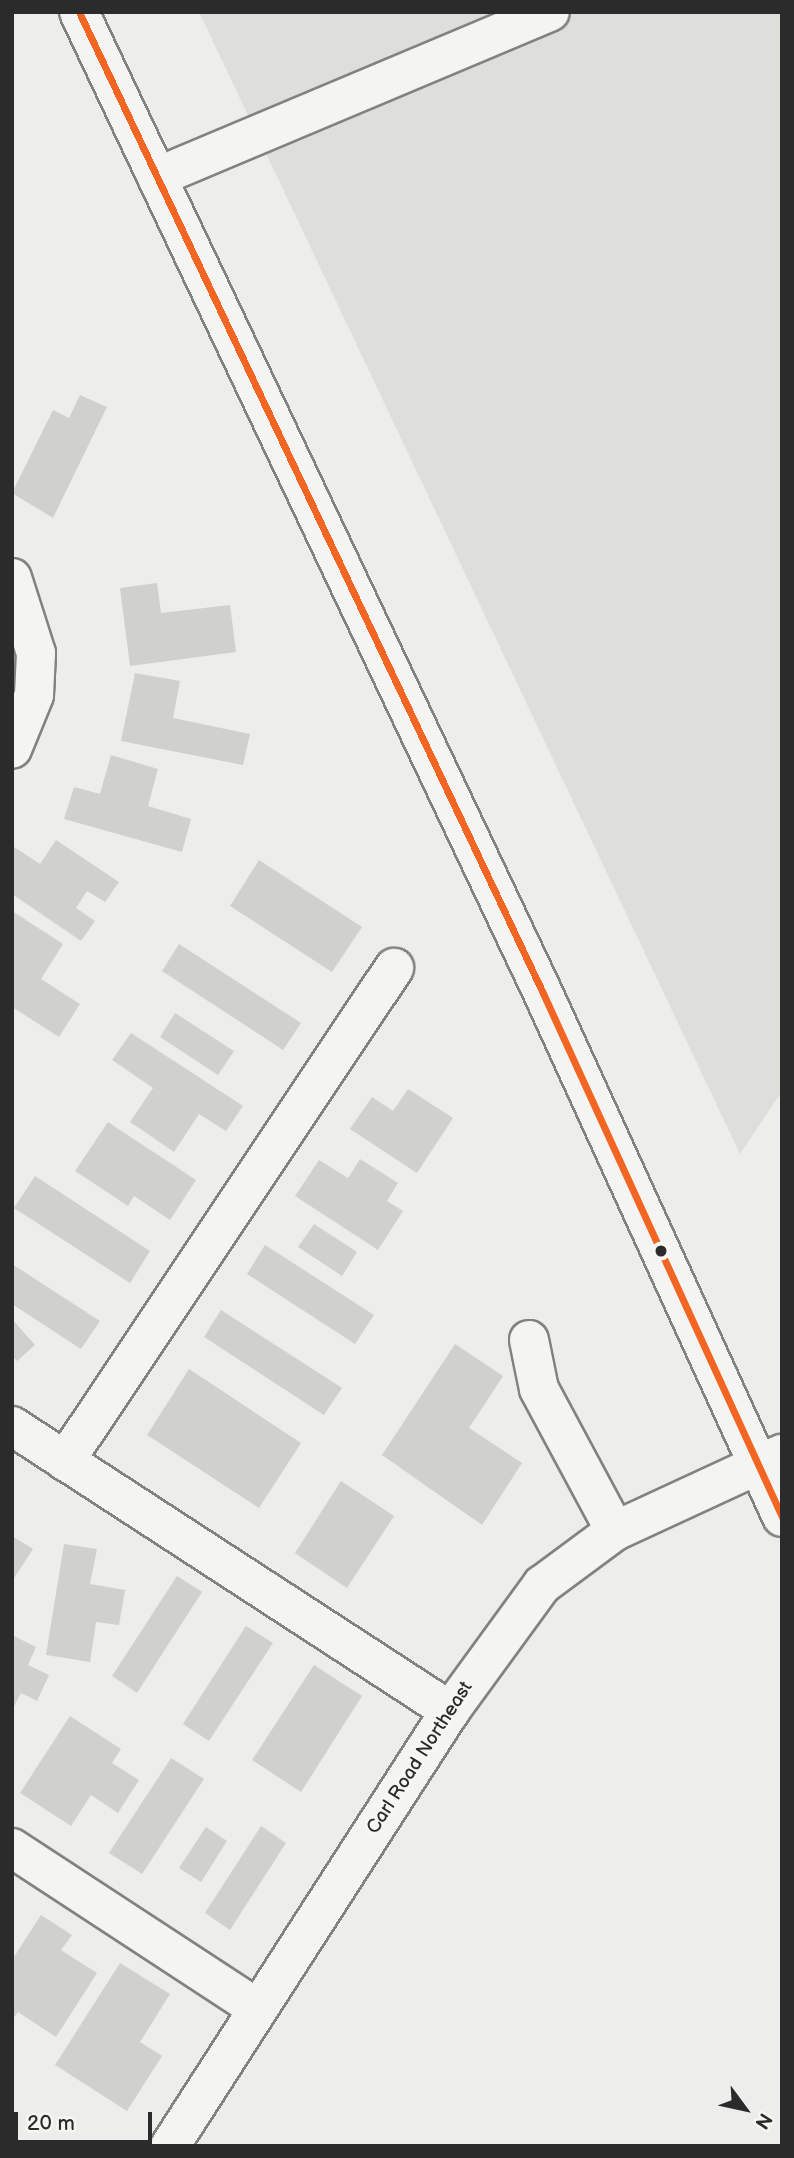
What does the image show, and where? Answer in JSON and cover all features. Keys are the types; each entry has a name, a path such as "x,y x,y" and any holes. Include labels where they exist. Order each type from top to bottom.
{"street":[{"path":"79,12 701,1335 770,1460 782,1517"},
{"path":"157,177 548,13"},
{"path":"12,578 36,653 34,695 12,749"},
{"path":"65,1461 394,968"},
{"path":"529,1340 539,1389 615,1531"},
{"path":"12,1426 450,1711"},
{"name":"Carl Road Northeast","path":"170,2146 450,1711 542,1585 615,1531 770,1460"},
{"path":"12,1848 258,2009"}],"shaded area":[{"path":"199,12 782,12 782,1091 740,1154"}],"building":[{"path":"80,395 107,407 53,518 12,493 53,410 69,418"},
{"path":"157,583 161,613 230,605 236,652 130,666 120,588"},
{"path":"135,673 180,681 173,718 250,734 243,765 121,741"},
{"path":"111,755 158,769 148,806 191,819 182,852 64,819 74,787 100,794"},
{"path":"56,840 119,882 105,902 87,891 76,908 95,921 81,941 12,894 14,847 40,864"},
{"path":"259,860 362,927 332,972 230,906"},
{"path":"12,911 63,944 41,979 80,1004 59,1037 12,1007"},
{"path":"179,944 301,1023 283,1050 162,971"},
{"path":"175,1013 234,1051 218,1075 160,1037"},
{"path":"131,1033 243,1106 226,1131 199,1114 174,1152 130,1122 153,1088 112,1060"},
{"path":"408,1089 453,1118 417,1173 350,1129 372,1097 393,1111"},
{"path":"108,1122 196,1180 170,1220 134,1196 128,1206 75,1171"},
{"path":"360,1159 398,1183 387,1201 403,1211 378,1250 295,1196 319,1160 348,1178"},
{"path":"35,1176 150,1251 130,1283 14,1208"},
{"path":"314,1224 357,1252 342,1276 298,1247"},
{"path":"265,1245 374,1315 355,1344 247,1274"},
{"path":"12,1264 100,1321 81,1349 12,1304"},
{"path":"221,1310 342,1388 324,1415 204,1337"},
{"path":"12,1319 35,1345 17,1361 12,1356"},
{"path":"455,1344 503,1376 469,1428 522,1463 482,1525 382,1455"},
{"path":"189,1369 301,1443 259,1508 147,1435"},
{"path":"341,1481 394,1516 347,1588 295,1553"},
{"path":"12,1536 33,1549 12,1581"},
{"path":"64,1544 97,1549 90,1584 125,1590 119,1625 96,1622 90,1662 46,1655"},
{"path":"177,1576 202,1592 137,1693 112,1676"},
{"path":"246,1626 273,1643 209,1741 183,1724"},
{"path":"12,1635 36,1647 28,1665 49,1675 37,1701 21,1693 12,1710"},
{"path":"314,1665 362,1696 301,1792 252,1760"},
{"path":"70,1716 121,1749 112,1763 139,1780 118,1813 91,1795 71,1826 20,1793"},
{"path":"171,1758 204,1779 142,1874 109,1853"},
{"path":"261,1826 286,1843 230,1930 205,1913"},
{"path":"206,1827 227,1841 201,1882 179,1868"},
{"path":"41,1915 72,1935 61,1950 97,1973 56,2037 18,2012 12,2020 12,1960"},
{"path":"120,1963 170,1994 140,2042 162,2056 127,2111 55,2065"}],"transit line":[{"path":"79,12 542,991 782,1517"}]}
